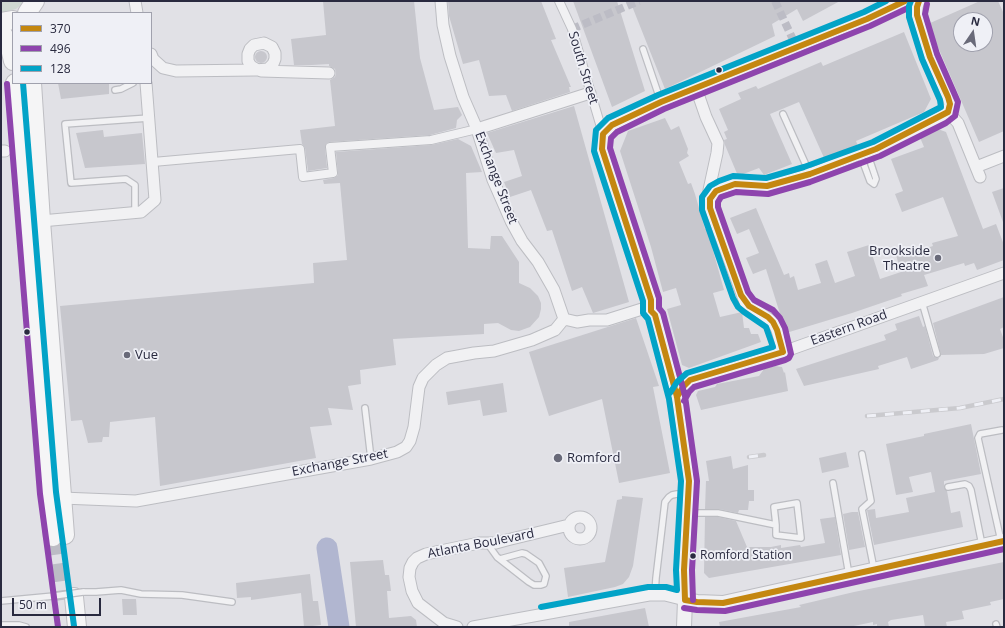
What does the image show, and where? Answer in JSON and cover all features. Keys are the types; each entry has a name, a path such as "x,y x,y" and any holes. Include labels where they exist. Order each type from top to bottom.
{"main road":[{"path":"28,12 36,1"},
{"path":"34,12 36,1"},
{"path":"1,22 12,20"},
{"path":"1,31 10,44 12,55"},
{"path":"15,84 34,222 59,536"},
{"path":"32,84 34,222"},
{"path":"66,627 68,596"},
{"path":"68,596 77,627"}],"street":[{"path":"135,1 137,12"},
{"name":"Exchange Street","path":"55,495 136,501 371,459 397,452 406,446 413,434 419,387 423,378 436,365 446,358 494,351 532,340 555,330 564,319 554,290 538,262 522,241 511,221 494,180 477,129 463,97 450,56 443,24 441,1"},
{"name":"South Street","path":"559,1 572,29 603,134 602,149 651,300 651,311 655,315 677,397 687,460 689,496 684,570 684,627"},
{"path":"603,134 612,125 661,102 836,30 867,20 905,1"},
{"path":"710,199 716,191 735,184 767,186 810,174 863,152 876,149 948,112 950,104 948,97 930,57 917,15 919,1"},
{"path":"152,56 163,68 176,71 255,70 258,70 262,69 268,69 274,64 275,53 272,47 264,43 254,45 248,54 248,61 251,66 256,69 258,70 261,71 329,73"},
{"path":"34,222 141,212 155,200 146,84"},
{"path":"696,88 706,117 718,143 710,181 710,208 744,302 748,306 768,317 773,322 777,330 782,352"},
{"path":"153,162 300,149 303,177 333,173 330,147 431,140 477,129 590,93"},
{"path":"948,112 958,123 978,172 1004,156"},
{"name":"Eastern Road","path":"677,397 683,387 690,380 782,352 1004,273"},
{"path":"564,319 577,322 607,320 642,309 651,311"},
{"name":"Atlanta Boulevard","path":"457,627 444,623 418,603 412,591 409,577 410,568 417,558 426,554 487,542 501,542 569,525"},
{"path":"473,627 655,594 697,602 723,603 1003,541"}],"lane":[{"path":"643,49 661,102"},
{"path":"115,90 131,84"},
{"path":"783,114 810,174"},
{"path":"135,213 135,185 126,179 71,183 65,124 149,118"},
{"path":"922,302 937,354"},
{"path":"365,408 371,459"},
{"path":"1002,430 980,434 978,438 1003,541"},
{"path":"862,454 871,501 862,509 874,569"},
{"path":"832,483 849,575"},
{"path":"948,487 965,484 969,486 982,546"},
{"path":"655,594 665,502 672,495 677,494 689,496"},
{"path":"797,503 801,538 776,535 776,525 774,507 797,503"},
{"path":"688,513 718,513 776,525"},
{"path":"487,542 490,548 500,559 529,582 534,585 544,584 546,576 539,562 526,554 522,553 500,559"},
{"path":"1,601 121,590 141,594 182,595 232,602"},
{"path":"1,625 19,625 26,627"}],"shaded area":[{"path":"1,1 26,1 16,9 1,13"}],"building":[{"path":"323,1 414,1 420,58 434,110 458,107 462,115 457,120 456,128 430,135 329,142 325,147 327,168 308,171 305,148 302,144 300,130 335,126 330,80 335,77 336,73 335,69 329,66 329,64 294,65 291,39 326,35"},
{"path":"448,1 541,1 556,39 551,40 571,87 569,87 570,92 512,111 506,95 489,96 479,60 463,64 449,16"},
{"path":"573,1 617,1 645,91 612,107"},
{"path":"630,1 840,1 803,21 797,9 772,24 775,36 665,89"},
{"path":"980,1 998,1 1004,14 1004,131 979,142 928,24 953,13 953,52 993,52 993,12 955,12"},
{"path":"904,32 931,99 924,112 856,141 858,146 825,160 799,102 770,114 792,164 764,175 759,168 738,176 725,145 724,140 727,139 724,132 728,130 719,109 741,99 738,93 756,86 758,89 821,62 823,66"},
{"path":"263,51 266,52 266,62 259,63 256,62 255,55 256,52"},
{"path":"58,84 109,84 109,94 61,99"},
{"path":"574,106 629,302 593,313 582,287 572,291 552,230 547,231 531,190 510,197 504,182 522,176 514,150 496,153 487,133"},
{"path":"665,118 671,130 679,126 688,149 687,153 689,156 679,162 688,184 691,183 695,194 705,229 707,229 724,290 713,293 720,317 742,312 744,328 749,328 751,334 758,334 761,342 689,368 682,365 667,309 681,305 676,288 663,292 651,247 620,151 628,131"},
{"path":"935,128 946,132 983,229 996,224 1004,245 1004,260 977,270 974,263 965,266 964,263 924,275 928,286 901,294 902,296 852,313 786,333 766,269 753,274 746,258 759,253 749,229 737,234 730,218 756,208 784,275 789,273 790,278 794,276 798,290 821,283 815,264 827,260 835,283 855,276 847,252 869,245 880,279 901,272 896,255 911,251 911,253 933,246 932,243 958,236 943,197 902,212 895,194 903,191 891,159 924,147 919,135"},
{"path":"103,130 104,137 142,133 145,164 85,168 76,133"},
{"path":"458,139 471,146 482,172 466,173 468,248 490,249 491,236 502,236 519,262 519,283 530,288 538,296 541,303 539,317 530,327 519,331 511,330 498,323 484,324 484,334 393,339 396,365 360,370 361,384 348,386 353,410 328,408 332,425 310,427 316,458 160,486 155,417 110,422 109,437 103,437 102,442 88,443 82,420 71,421 60,306 314,283 313,263 347,260 340,183 324,184 323,180 334,178 338,175 336,152 431,145"},
{"path":"1004,188 1004,222 1003,222 992,192"},
{"path":"1004,297 1004,327 1000,329 1004,340 1004,348 984,354 941,355 933,323"},
{"path":"919,316 923,327 925,326 933,356 939,358 938,360 911,369 907,357 878,366 879,369 804,386 796,369 886,340 884,335 897,330 895,324"},
{"path":"636,318 659,386 653,387 670,473 619,483 602,399 549,416 529,352"},
{"path":"775,366 782,367 784,373 785,372 788,391 701,410 696,395 698,391 715,387 717,384 759,376 764,369"},
{"path":"503,383 507,412 483,416 480,400 448,405 446,392"},
{"path":"971,424 981,474 944,481 944,487 947,491 951,513 960,511 963,527 874,545 867,510 875,509 876,518 909,512 906,498 935,492 931,472 909,477 913,492 896,495 886,444"},
{"path":"846,452 849,467 822,473 819,458"},
{"path":"731,456 733,469 748,465 748,490 754,490 754,501 749,501 748,510 739,510 738,513 719,509 705,509 706,481 709,481 706,461"},
{"path":"622,496 643,498 633,566 629,577 623,584 615,587 568,597 564,568 605,562 617,500 622,499"},
{"path":"858,512 865,547 849,550 843,514"},
{"path":"705,517 718,517 736,521 747,547 771,547 781,545 781,548 800,545 801,547 825,543 820,519 835,517 841,555 709,578 704,573"},
{"path":"383,560 385,575 389,575 391,591 387,591 389,618 411,616 416,620 417,627 356,627 350,562"},
{"path":"1004,562 1004,599 990,602 991,605 962,611 964,619 946,622 947,627 925,627 923,615 891,620 888,622 889,627 877,627 877,624 873,625 873,622 849,627 720,627 719,622 801,607 799,605 854,592"},
{"path":"310,574 313,601 318,601 321,625 304,627 301,593 251,600 251,597 237,598 236,583"},
{"path":"122,599 136,599 137,615 123,615"},
{"path":"645,608 649,627 569,627 569,622"}],"waterway":[{"path":"327,548 339,627"}],"tunnel":[{"path":"572,29 639,1"},
{"path":"775,1 796,46"},
{"path":"53,537 62,600"}],"railway":[{"path":"867,416 960,408 1004,399"},
{"path":"749,457 764,455"}],"transit line":[{"name":"128","path":"541,607 648,587 666,587 677,590 676,570 681,481 669,399 648,319 643,313 643,301 594,151 596,130 608,118 658,95 864,12 886,1"},
{"name":"370","path":"685,600 684,570 689,481 677,397 655,315 651,311 651,300 602,149 603,134 612,125 661,102 867,19 905,1"},
{"name":"128","path":"670,393 677,382 687,373 773,347 766,327 738,307 733,298 702,210 702,197 710,186 733,176 766,178 804,167 873,142 941,107 940,100 922,59 909,17 909,6 911,1"},
{"name":"370","path":"919,1 917,15 930,57 948,97 950,104 948,112"},
{"name":"496","path":"684,401 694,387 785,360 789,358 791,354 785,328 780,318 773,310 754,300 748,292 718,207 718,202 721,197 736,192 768,194 810,182 880,156 946,123 955,116 958,102 937,54 925,14 927,4"},
{"name":"496","path":"693,600 692,570 697,481 685,396 663,313 659,308 659,298 610,148 611,138 617,132 664,109 870,26 908,8"},
{"name":"496","path":"7,84 40,494 58,627"},
{"name":"128","path":"23,84 56,492 74,626"},
{"name":"370","path":"710,199 716,191 735,184 767,186 810,174 876,149 948,112"},
{"name":"370","path":"710,199 710,208 741,295 749,306 768,317 773,322 777,330 783,352"},
{"name":"370","path":"677,397 683,387 690,380 783,352"},
{"name":"370","path":"685,600 723,603 1004,541"},
{"name":"496","path":"684,608 725,611 1004,549"}],"place":[{"name":"Brookside Theatre","path":"938,258"},
{"name":"Vue","path":"127,355"},
{"name":"Romford","path":"558,458"},
{"name":"Romford Station","path":"693,556"}]}
